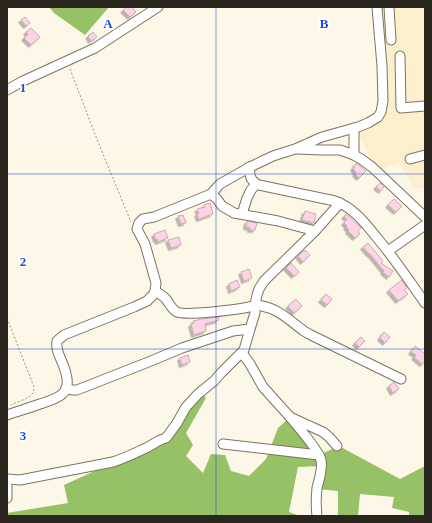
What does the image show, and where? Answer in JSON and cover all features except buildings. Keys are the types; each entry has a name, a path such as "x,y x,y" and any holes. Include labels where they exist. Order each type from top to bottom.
{"street":[{"path":"7,90 94,48 158,7"},
{"path":"8,415 62,396 66,388 67,378 57,352 57,341 64,335 147,301 153,295 156,283 145,244 136,228 143,219 154,217 211,194 220,184 249,167 273,156 322,137 354,128 374,120 381,112 383,101 382,66 377,7"},
{"path":"389,7 391,40"},
{"path":"400,56 401,108 425,106"},
{"path":"354,128 354,155"},
{"path":"295,148 340,150 354,155 372,167 425,217"},
{"path":"410,159 425,155"},
{"path":"249,167 251,179 256,184 340,202 357,215 388,251 425,303"},
{"path":"242,214 249,194 256,184"},
{"path":"211,194 222,206 234,213 278,220 315,231"},
{"path":"7,479 20,480 113,462 123,459 147,448 159,440 166,438 189,403 214,381 244,350 255,313 259,289 264,281 315,231 340,202"},
{"path":"388,251 425,225"},
{"path":"155,291 165,298 176,312 181,313 199,313 234,310 258,305 264,306 281,313 304,331 315,337 401,379"},
{"path":"66,388 77,390 182,348 233,331 250,329"},
{"path":"242,353 263,387 290,417 319,455 321,466 316,498 317,516"},
{"path":"290,417 323,432 337,446"},
{"path":"223,444 319,455"},
{"path":"7,486 7,498"}],"path":[{"path":"66,61 130,221 136,228"},
{"path":"7,318 34,387 33,394 9,407 8,415"}],"shaded area":[{"path":"383,7 425,7 425,188 414,189 400,163 377,170 357,132 363,131 379,123 383,120 388,110"}],"green space":[{"path":"49,7 109,7 85,35 54,13"},
{"path":"203,395 206,398 186,433 193,445 186,456 203,473 211,454 225,455 231,471 249,476 266,459 278,428 290,417 319,455 339,446 400,479 425,466 425,516 409,516 409,512 392,508 394,497 360,494 358,516 338,516 338,491 317,489 321,466 298,467 289,512 300,516 7,516 7,513 68,503 64,485 154,444 177,423"}]}
